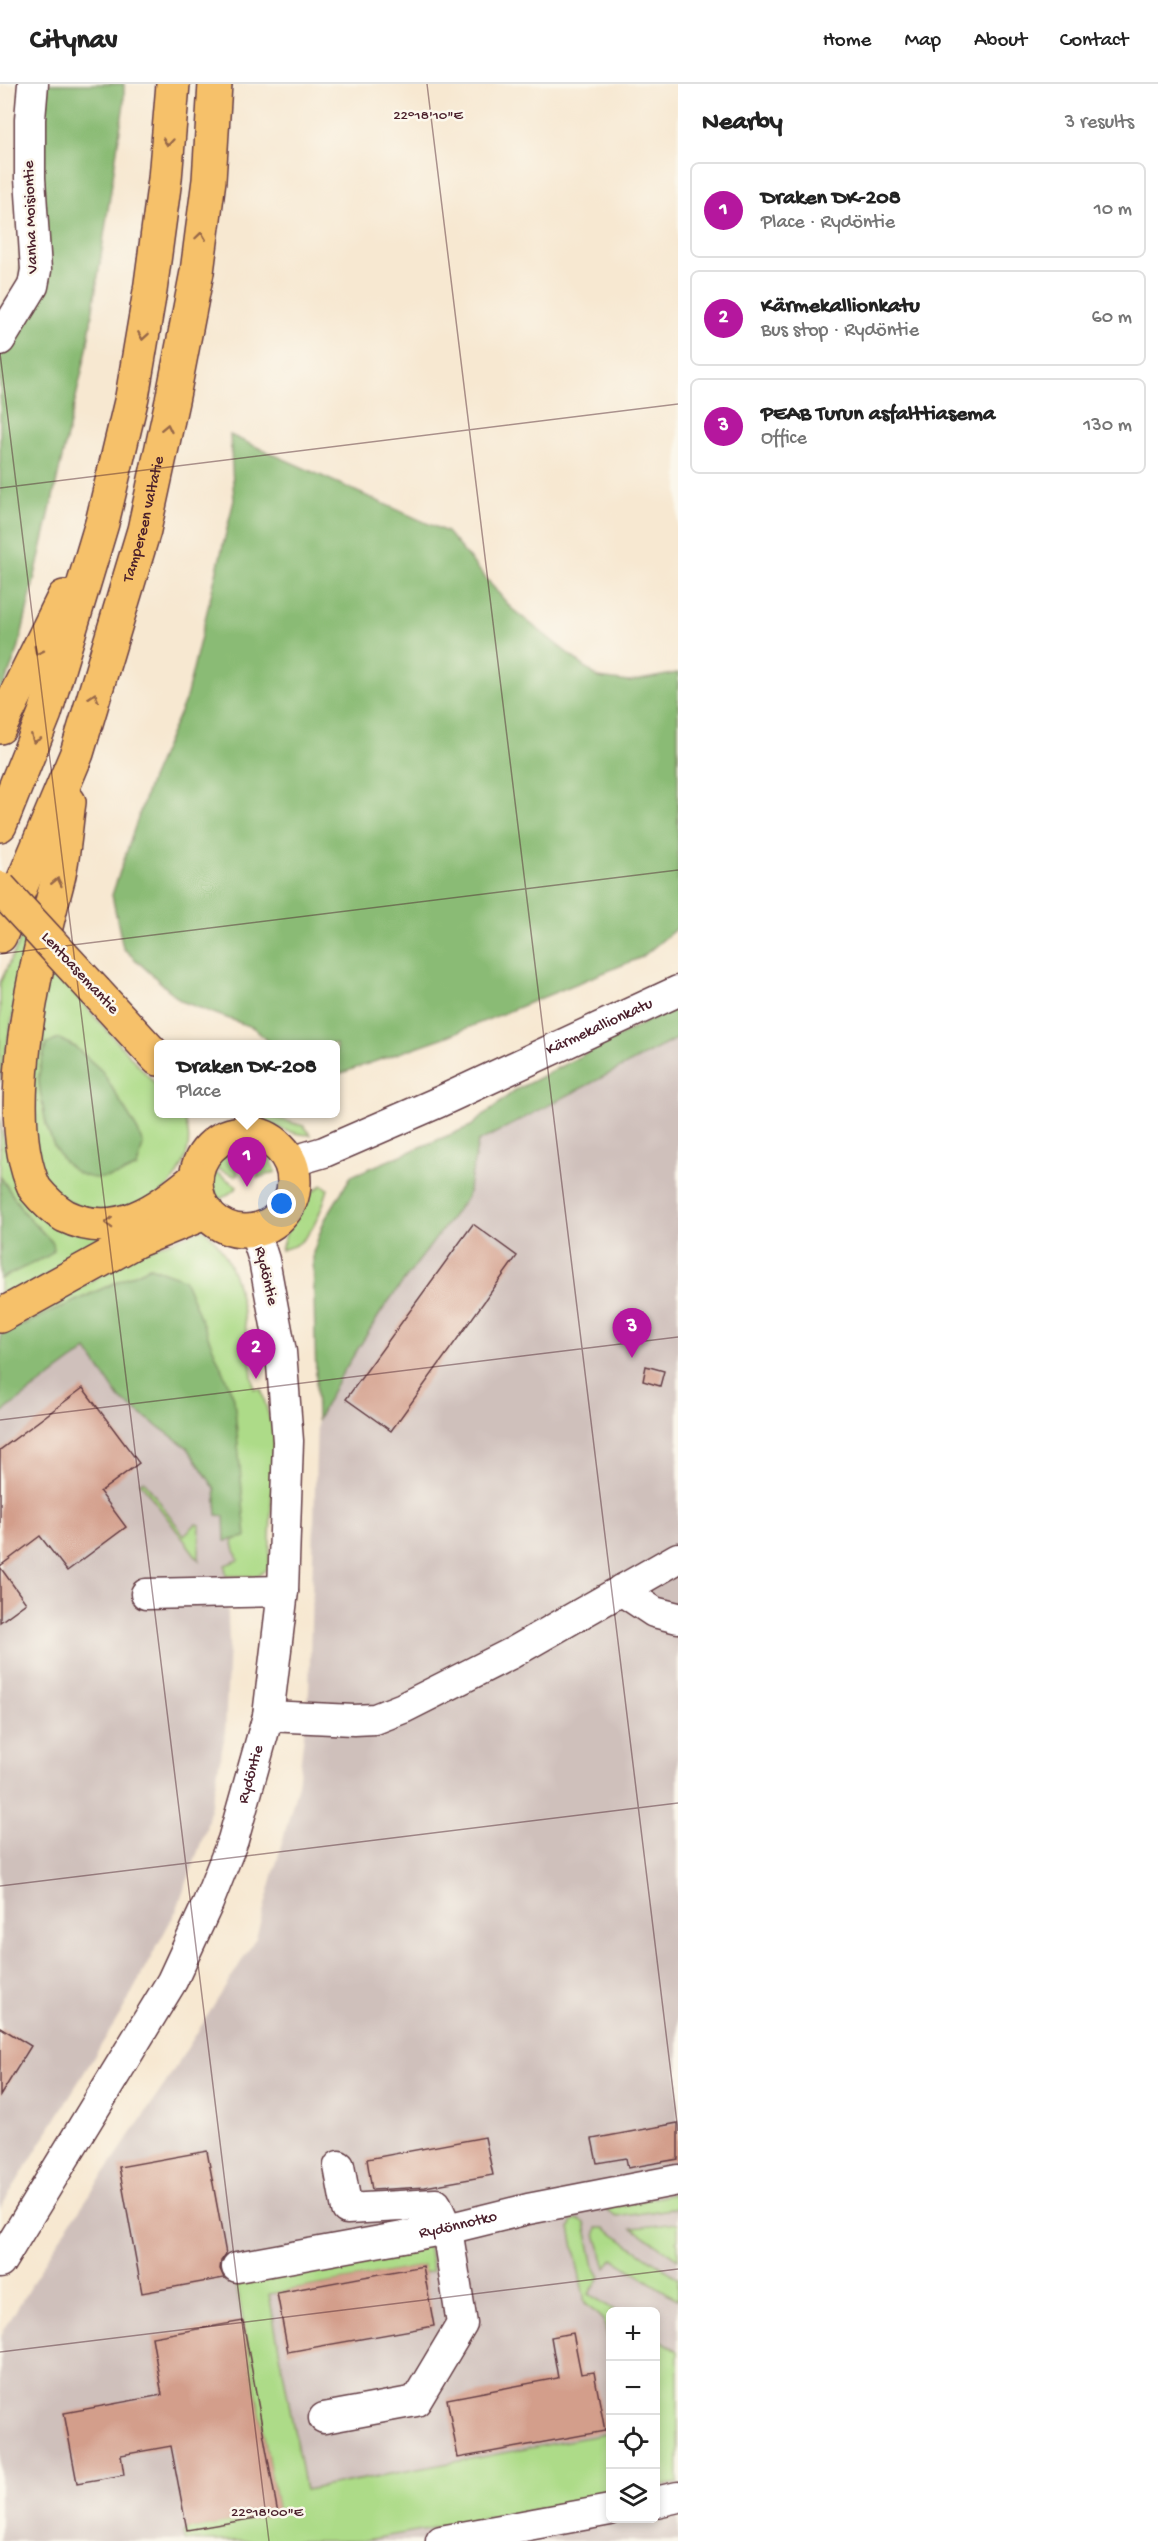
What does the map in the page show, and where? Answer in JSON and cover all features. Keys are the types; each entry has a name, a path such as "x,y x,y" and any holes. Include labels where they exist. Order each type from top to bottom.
{"main road":[{"path":"0,825 45,713 102,523 132,397 150,291 165,179 173,84"},
{"name":"Tampereen valtatie","path":"0,936 76,753 144,530 172,401 196,272 208,192 215,84"},
{"path":"0,727 102,523"},
{"path":"76,753 58,879 13,1048 7,1099 11,1139 22,1171 37,1192 56,1210 80,1221 112,1224 128,1222 160,1207 196,1178"},
{"name":"Lentoasemantie","path":"0,888 154,1054"},
{"path":"218,1125 269,1139 281,1149 290,1162 293,1188 290,1201 274,1221 254,1229 239,1230 224,1226 207,1212 199,1196 196,1178 203,1156 213,1144 218,1125"},
{"path":"0,1316 136,1241 207,1212"}],"street":[{"name":"Vanha Moisiontie","path":"0,340 33,286 36,270 30,178 30,119 33,84"},
{"name":"Kärmekallionkatu","path":"290,1162 324,1152 440,1102 678,991"},
{"name":"Rydöntie","path":"0,2263 172,1981 208,1904 233,1840 268,1716 283,1590 287,1463 286,1400 281,1352 264,1260 254,1229"},
{"path":"268,1716 375,1719 403,1708 512,1653 678,1558"},
{"path":"146,1594 283,1590"},
{"path":"621,1590 654,1612 678,1618"},
{"path":"324,2418 416,2401 462,2324 447,2229 436,2204 347,2209 339,2166"},
{"name":"Rydönnotko","path":"237,2267 447,2229 528,2209 678,2180"},
{"path":"660,2501 678,2497"},
{"path":"441,2541 606,2511"}],"shaded area":[{"path":"678,1038 678,2541 0,2541 0,2337 52,2250 165,2084 256,1938 298,1784 309,1691 317,1421 338,1380 385,1306 467,1197 478,1142"},
{"path":"86,1350 120,1399 188,1448 215,1489 217,1515 224,1516 225,1541 232,1540 238,1560 226,1566 229,1643 225,1735 206,1829 177,1909 121,2013 0,2209 0,1414"}],"green space":[{"path":"21,84 124,84 124,103 87,349 18,650 0,695 0,311 20,282"},
{"path":"230,435 447,532 511,608 599,678 629,682 678,673 678,927 642,957 445,1037 340,1074 340,1040 266,1040 254,1028 181,1001 123,948 112,895 151,779 186,698 234,500"},
{"path":"23,933 33,940 19,984 0,1082 0,983"},
{"path":"47,960 154,1083 154,1118 183,1118 188,1137 188,1149 179,1172 163,1191 144,1203 100,1212 56,1198 24,1145","holes":["59,1039 75,1047 56,1149 46,1124 39,1078 46,1044"]},
{"path":"678,1005 678,1038 478,1142 467,1197 385,1306 338,1380 317,1421 313,1253 324,1221 351,1176 471,1126 514,1091"},
{"path":"59,1039 75,1047 102,1071 138,1131 143,1145 137,1167 117,1175 100,1178 85,1176 72,1169 53,1144 47,1127 39,1080 46,1044"},
{"path":"0,1117 2,1132 15,1173 125,1231 0,1302 0,1279 22,1267 53,1243 25,1214 0,1176"},
{"path":"257,1118 277,1118 304,1126 311,1135 296,1133"},
{"path":"246,1145 259,1149 247,1175 232,1148"},
{"path":"230,1149 238,1175 235,1176 213,1167 219,1156"},
{"path":"262,1151 271,1160 276,1172 257,1178"},
{"path":"212,1170 237,1186 219,1200 212,1186"},
{"path":"0,1176 25,1214 53,1243 54,1250 48,1256 0,1279"},
{"path":"323,1185 328,1189 321,1211 309,1233 297,1244 281,1250 291,1222 301,1204"},
{"path":"203,1229 217,1243 228,1260 235,1280 241,1302 254,1389 261,1389 274,1433 269,1567 258,1576 226,1576 225,1565 238,1560 232,1540 245,1537 150,1267 0,1335 134,1255"},
{"path":"150,1267 184,1279 234,1398 246,1537 225,1541 224,1516 217,1515 215,1489 188,1448 120,1399 87,1350 0,1414 0,1335"},
{"path":"144,1481 184,1535 196,1524 200,1525 199,1560 140,1482"},
{"path":"678,2193 678,2208 617,2217 604,2209"},
{"path":"578,2219 585,2223 594,2267 600,2277 589,2294 610,2307 606,2307 606,2330 604,2321 585,2303 570,2228 572,2222"},
{"path":"678,2223 676,2241 678,2259 632,2228"},
{"path":"597,2228 604,2228 678,2278 678,2300 613,2259 606,2268 596,2234"},
{"path":"428,2245 433,2271 425,2273 423,2266 269,2294 305,2490 606,2434 606,2497 361,2541 185,2541 184,2534 187,2530 278,2513 235,2277"},
{"path":"660,2340 678,2351 678,2483 660,2486"}],"building":[{"path":"473,1224 517,1256 391,1431 346,1399"},
{"path":"646,1366 664,1371 660,1386 643,1381"},
{"path":"83,1388 139,1463 100,1492 126,1527 67,1571 40,1536 0,1566 0,1450"},
{"path":"0,1567 26,1603 0,1622"},
{"path":"0,2027 31,2046 0,2096"},
{"path":"678,2123 678,2159 628,2168 626,2158 597,2163 592,2139"},
{"path":"485,2137 493,2175 425,2187 372,2190 367,2159"},
{"path":"207,2151 226,2254 221,2261 220,2269 224,2278 142,2293 119,2167"},
{"path":"423,2266 434,2326 288,2352 277,2293"},
{"path":"243,2321 278,2514 187,2530 171,2446 121,2455 124,2475 77,2483 64,2413 162,2395 152,2337"},
{"path":"573,2333 581,2374 594,2372 605,2431 458,2458 447,2399 558,2378 551,2337"}],"place":[{"name":"Draken DK-208","path":"247,1187"},
{"name":"PEAB Turun asfalttiasema","path":"632,1358"},
{"name":"Kärmekallionkatu","path":"256,1379"}]}
